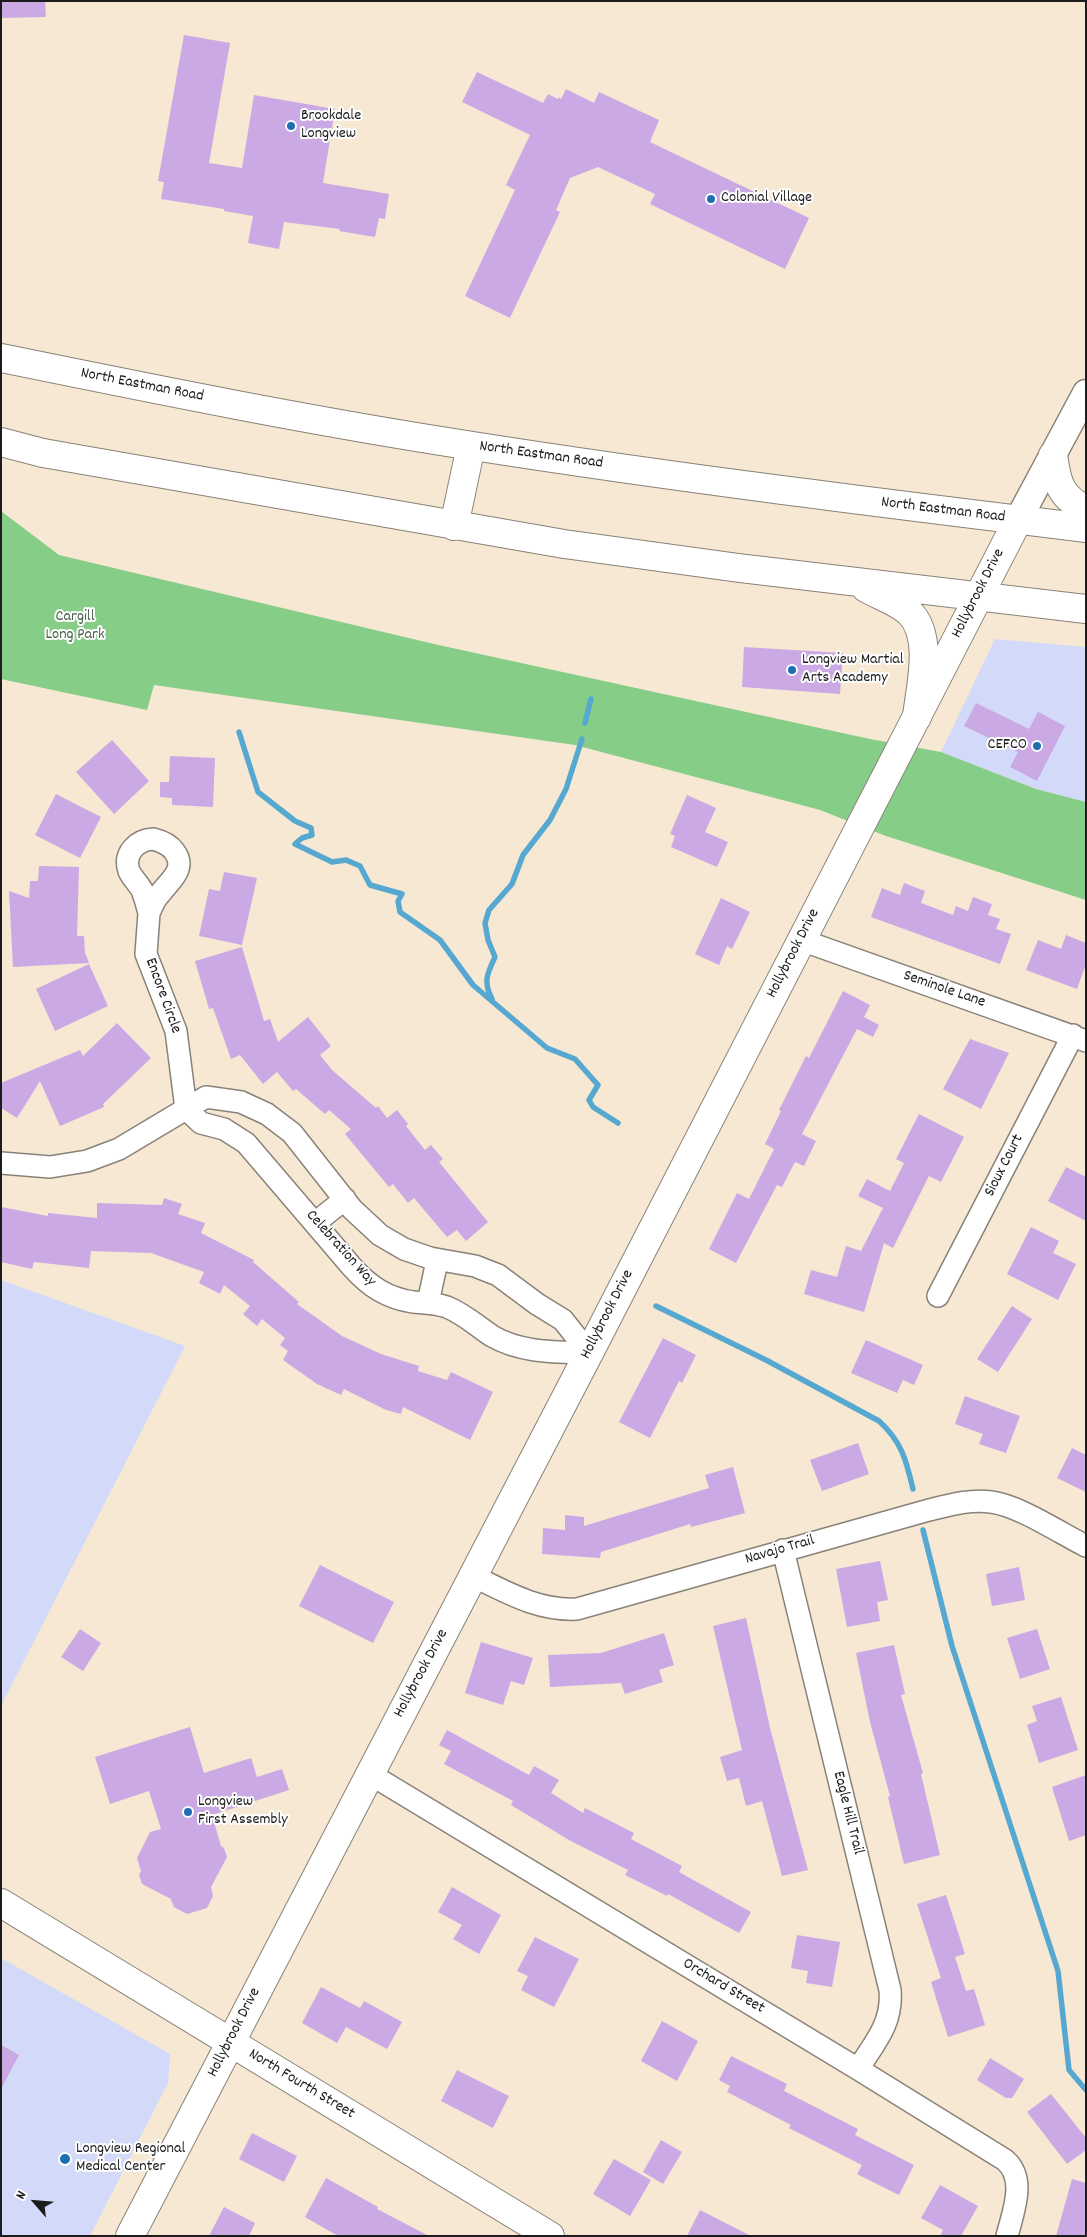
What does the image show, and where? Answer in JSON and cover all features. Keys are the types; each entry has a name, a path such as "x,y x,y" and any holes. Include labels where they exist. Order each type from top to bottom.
{"main road":[{"name":"North Eastman Road","path":"1,358 184,395 471,446 747,487 1086,528"},
{"path":"1,442 44,452 564,544 1086,609"},
{"path":"454,526 471,446"},
{"path":"1,451 44,452"},
{"path":"1053,454 1058,484 1070,500 1086,510"},
{"name":"Hollybrook Drive","path":"130,2236 589,1353 1018,520"},
{"path":"852,581 899,606 910,614 916,623 924,646 917,717"},
{"name":"North Fourth Street","path":"1,1903 550,2236"}],"street":[{"name":"Hollybrook Drive","path":"1018,520 1086,393"},
{"name":"Encore Circle","path":"149,913 146,954 176,1030 186,1109"},
{"name":"Seminole Lane","path":"801,940 1079,1038"},
{"name":"Sioux Court","path":"938,1296 1079,1038"},
{"path":"1,1163 50,1167 87,1162 119,1149 206,1097 241,1102 267,1114 299,1140 359,1217 380,1235 404,1249 437,1260 475,1266 498,1275 536,1304 563,1320 589,1353"},
{"name":"Celebration Way","path":"186,1109 201,1123 224,1129 246,1143 370,1286 386,1295 404,1300 446,1307 460,1313 492,1336 507,1343 541,1352 589,1353"},
{"path":"315,1223 345,1199"},
{"path":"428,1303 437,1260"},
{"name":"Navajo Trail","path":"473,1576 534,1604 560,1609 576,1609 938,1507 983,1501 998,1503 1013,1509 1086,1546"},
{"name":"Eagle Hill Trail","path":"783,1550 890,1990 891,2006 887,2021 858,2068"},
{"name":"Orchard Street","path":"370,1774 858,2068 1001,2157 1012,2166 1016,2178 1017,2193 1007,2236"}],"shaded area":[{"path":"995,639 1086,647 1086,802 1036,789 941,752"},
{"path":"1,1280 185,1346 1,1706"},
{"name":"Longview Regional Medical Center","path":"1,1958 170,2054 168,2083 90,2236 1,2236"}],"green space":[{"name":"Cargill Long Park","path":"1,511 59,555 434,644 870,739 941,752 1036,789 1086,802 1086,900 886,836 820,810 575,745 154,685 147,710 1,679"}],"building":[{"path":"1,1 45,1 46,17 1,18"},
{"name":"Brookdale Longview","path":"184,35 230,43 209,163 242,168 254,95 335,109 323,183 389,194 385,219 379,218 375,237 339,231 340,229 284,222 279,249 248,243 253,216 224,211 224,209 161,199 164,182 158,181"},
{"name":"Colonial Village","path":"477,72 543,103 548,94 561,99 566,89 594,103 599,92 659,120 650,142 809,218 785,269 650,204 655,194 598,167 570,178 556,210 560,212 510,318 465,296 515,190 506,185 530,135 462,102"},
{"name":"Longview Martial Arts Academy","path":"744,647 843,653 840,694 742,687"},
{"path":"976,703 1029,729 1038,712 1065,726 1037,781 1010,767 1018,752 964,726"},
{"path":"112,740 149,781 114,814 76,772"},
{"path":"170,756 215,758 213,807 172,805 172,798 160,797 160,782 169,782"},
{"path":"56,794 101,817 80,858 35,835"},
{"path":"687,795 716,808 705,832 728,842 717,867 671,847 675,836 670,834"},
{"path":"39,866 79,867 77,936 84,936 85,953 89,963 13,967 9,891 29,898 30,881 38,881"},
{"path":"224,872 257,878 242,945 199,936 209,889 220,891"},
{"path":"904,883 925,891 921,903 953,915 956,906 968,911 973,897 992,904 988,915 1000,919 996,929 1011,934 1000,964 871,917 882,888 900,895"},
{"path":"721,898 750,912 732,949 727,946 719,965 695,954"},
{"path":"1066,935 1086,943 1086,964 1077,989 1026,970 1038,940 1061,949"},
{"path":"242,947 264,1021 270,1019 278,1042 308,1017 331,1046 320,1055 332,1070 376,1108 378,1106 387,1118 397,1110 408,1124 406,1126 425,1150 431,1145 443,1159 439,1162 488,1222 466,1241 457,1230 447,1237 414,1198 408,1203 393,1184 389,1187 345,1134 351,1129 329,1110 325,1114 296,1089 293,1091 277,1072 263,1084 240,1055 231,1059 213,1008 209,1009 195,961"},
{"path":"89,964 108,1006 55,1031 36,989"},
{"path":"843,991 870,1005 864,1017 879,1025 873,1037 857,1029 802,1134 816,1141 804,1166 795,1162 782,1187 777,1185 736,1263 709,1249 737,1193 749,1199 774,1149 765,1144 781,1111 779,1110 806,1056 809,1058"},
{"path":"117,1023 151,1058 103,1104 104,1107 60,1126 40,1081 17,1118 1,1108 1,1083 80,1050 83,1056"},
{"path":"970,1039 1009,1053 981,1109 943,1089"},
{"path":"919,1114 964,1137 941,1182 929,1176 893,1248 884,1243 864,1312 804,1294 811,1270 837,1277 846,1246 861,1251 883,1208 858,1196 867,1179 890,1191 904,1163 896,1159"},
{"path":"1066,1167 1086,1177 1086,1221 1048,1201"},
{"path":"164,1198 182,1204 178,1214 205,1223 201,1233 254,1260 253,1262 299,1302 297,1304 342,1336 381,1354 419,1366 418,1371 447,1380 451,1372 493,1392 470,1440 403,1407 401,1414 386,1410 344,1389 341,1395 317,1384 283,1360 288,1351 280,1345 285,1338 262,1319 257,1326 243,1314 250,1306 224,1285 220,1294 199,1283 204,1272 151,1253 91,1251 89,1268 34,1262 32,1269 1,1262 1,1207 48,1216 48,1213 97,1218 97,1203 162,1205"},
{"path":"1031,1227 1059,1241 1053,1253 1076,1264 1058,1300 1007,1274"},
{"path":"1012,1306 1032,1319 998,1372 977,1359"},
{"path":"663,1338 696,1355 682,1383 679,1381 650,1438 619,1422"},
{"path":"866,1340 923,1365 914,1385 903,1380 897,1393 851,1373"},
{"path":"965,1396 1020,1416 1006,1453 979,1444 983,1434 955,1424"},
{"path":"858,1443 869,1474 822,1491 810,1460"},
{"path":"1072,1448 1086,1455 1086,1492 1057,1478"},
{"path":"733,1467 745,1513 691,1527 690,1524 601,1552 600,1558 542,1554 543,1528 565,1530 565,1515 584,1517 584,1526 709,1488 705,1475"},
{"path":"880,1561 888,1600 877,1602 880,1621 847,1627 836,1569"},
{"path":"320,1565 394,1602 373,1643 299,1606"},
{"path":"1019,1567 1025,1600 992,1606 986,1574"},
{"path":"746,1618 770,1728 808,1870 782,1876 762,1801 746,1806 739,1778 727,1781 720,1757 742,1750 713,1626"},
{"path":"80,1629 101,1643 83,1671 61,1657"},
{"path":"1037,1629 1050,1669 1020,1679 1007,1638"},
{"path":"664,1633 674,1665 659,1670 663,1682 625,1694 621,1683 550,1687 548,1655 601,1653"},
{"path":"481,1642 533,1658 524,1685 511,1681 503,1705 465,1693"},
{"path":"894,1645 905,1694 901,1695 923,1773 921,1774 940,1855 904,1864 888,1797 890,1796 870,1722 856,1653"},
{"path":"1061,1697 1078,1750 1039,1763 1027,1725 1037,1721 1032,1706"},
{"name":"Longview First Assembly","path":"190,1727 204,1773 251,1758 257,1777 282,1769 289,1790 212,1815 221,1846 224,1848 227,1857 211,1887 213,1896 207,1908 187,1914 174,1907 171,1899 142,1884 139,1875 141,1871 137,1858 150,1832 161,1829 149,1791 110,1804 95,1757"},
{"path":"447,1730 529,1775 534,1766 559,1780 551,1793 583,1813 585,1808 634,1833 631,1839 682,1866 679,1872 751,1912 739,1933 668,1894 667,1896 625,1875 628,1870 569,1840 511,1805 513,1801 444,1764 451,1751 439,1745"},
{"path":"1086,1775 1086,1835 1069,1841 1052,1787"},
{"path":"452,1887 501,1915 479,1954 453,1939 462,1925 438,1912"},
{"path":"946,1895 965,1954 955,1957 966,1991 974,1989 985,2025 948,2037 931,1982 941,1978 917,1904"},
{"path":"797,1935 840,1942 832,1987 806,1983 808,1971 791,1968"},
{"path":"535,1937 579,1959 554,2007 521,1990 528,1976 517,1971"},
{"path":"321,1987 360,2008 364,2001 402,2022 387,2049 346,2027 337,2043 302,2023"},
{"path":"662,2021 698,2041 677,2081 641,2061"},
{"path":"1,2045 19,2055 1,2089"},
{"path":"731,2056 787,2084 784,2091 858,2129 855,2135 914,2165 899,2195 857,2174 862,2165 789,2128 791,2125 727,2092 730,2086 719,2080"},
{"path":"990,2058 1024,2079 1012,2098 1006,2098 977,2080"},
{"path":"457,2070 509,2096 493,2128 441,2101"},
{"path":"1051,2094 1086,2138 1086,2150 1067,2164 1027,2112"},
{"path":"252,2133 297,2156 284,2182 239,2159"},
{"path":"661,2140 682,2152 663,2184 643,2172"},
{"path":"614,2159 651,2180 630,2216 593,2194"},
{"path":"326,2178 378,2207 377,2209 429,2236 338,2236 305,2217"},
{"path":"1072,2179 1086,2183 1086,2236 1056,2236"},
{"path":"940,2185 978,2206 961,2236 940,2236 943,2230 921,2218"},
{"path":"224,2207 255,2223 249,2236 209,2236"},
{"path":"700,2210 751,2236 687,2236"}],"waterway":[{"path":"585,723 591,699"},
{"path":"239,732 258,792 295,821 311,828 312,835 302,838 295,844 332,862 346,860 360,866 370,885 402,894 398,901 400,912 440,940 473,985 547,1048 575,1059 598,1085 589,1100 593,1107 618,1123"},
{"path":"492,999 487,983 488,973 495,957 488,940 485,923 489,910 512,884 523,855 550,820 566,789 582,739"},
{"path":"656,1306 766,1360 879,1421 898,1444 908,1469 913,1489"},
{"path":"923,1530 952,1646 1058,1971 1069,2070 1086,2090"}],"place":[{"name":"Brookdale Longview","path":"291,126"},
{"name":"Colonial Village","path":"711,199"},
{"name":"Longview Martial Arts Academy","path":"792,670"},
{"name":"CEFCO","path":"1037,746"},
{"name":"Longview First Assembly","path":"188,1812"},
{"name":"Longview Regional Medical Center","path":"65,2159"}]}
